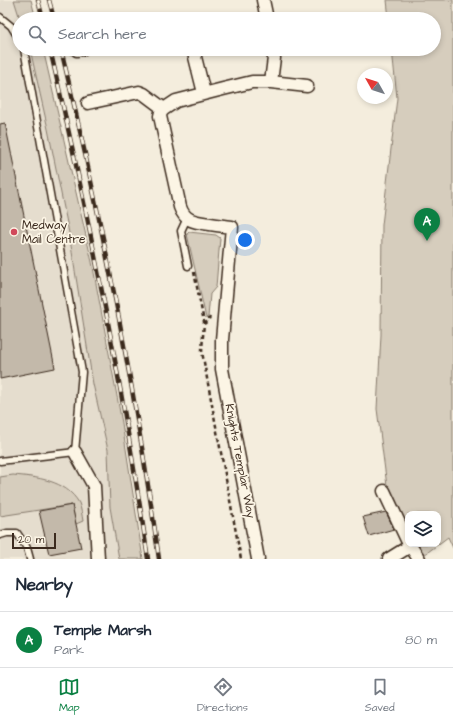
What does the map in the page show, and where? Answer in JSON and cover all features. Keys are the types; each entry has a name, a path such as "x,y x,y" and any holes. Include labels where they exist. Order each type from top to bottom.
{"street":[{"path":"263,0 266,12"},
{"path":"195,56 204,94"},
{"path":"271,82 274,56"},
{"path":"187,218 183,214 180,207 161,121 160,114 164,109 176,101 252,82 271,82 307,86"},
{"path":"88,103 138,92 144,94 164,109"},
{"name":"Knights Templar Way","path":"187,218 195,222 232,227 222,340 223,376 258,559"},
{"path":"75,452 94,486 98,559"},
{"path":"384,490 405,535"},
{"path":"389,559 405,547"},
{"path":"411,547 418,559"}],"lane":[{"path":"0,17 12,28"},
{"path":"0,461 75,452 82,372 25,56"},
{"path":"187,218 181,231 188,266"},
{"path":"0,535 7,532 16,533 27,548 30,559"}],"path":[{"path":"188,266 194,271 204,324 202,350 203,357 241,559"},
{"path":"204,324 209,319 210,311"}],"shaded area":[{"path":"0,0 14,0 18,12 12,12 12,56 32,56 48,129 69,233 93,384 108,450 110,507 119,559 0,559"},
{"path":"14,0 31,0 34,12 18,12"},
{"path":"387,0 453,0 453,548 448,537 441,542 441,511 405,511 405,525 387,486 377,409 381,335 382,225 397,98 393,56 441,56 441,12 388,12"},
{"path":"32,56 45,56 92,262 122,423 143,559 119,559 110,507 108,450 93,384 69,233"},
{"path":"189,232 216,235 220,238 216,287 210,294 208,317 206,318 187,234"},
{"path":"13,475 50,481 66,489 79,503 83,521 76,524 72,505 0,516 0,477"},
{"path":"414,547 435,547 420,558"}],"building":[{"name":"Medway Mail Centre","path":"5,123 55,368 0,379 0,124"},
{"path":"72,505 81,548 49,554 39,511"},
{"path":"386,512 394,529 369,536 363,517"}],"railway":[{"path":"38,0 41,12"},
{"path":"49,0 52,12"},
{"path":"52,56 92,239 128,431 148,559"},
{"path":"63,56 90,176 116,303 150,495 159,559"}],"place":[{"name":"Medway Mail Centre","path":"14,232"},
{"name":"Temple Marsh","path":"427,241"}]}
